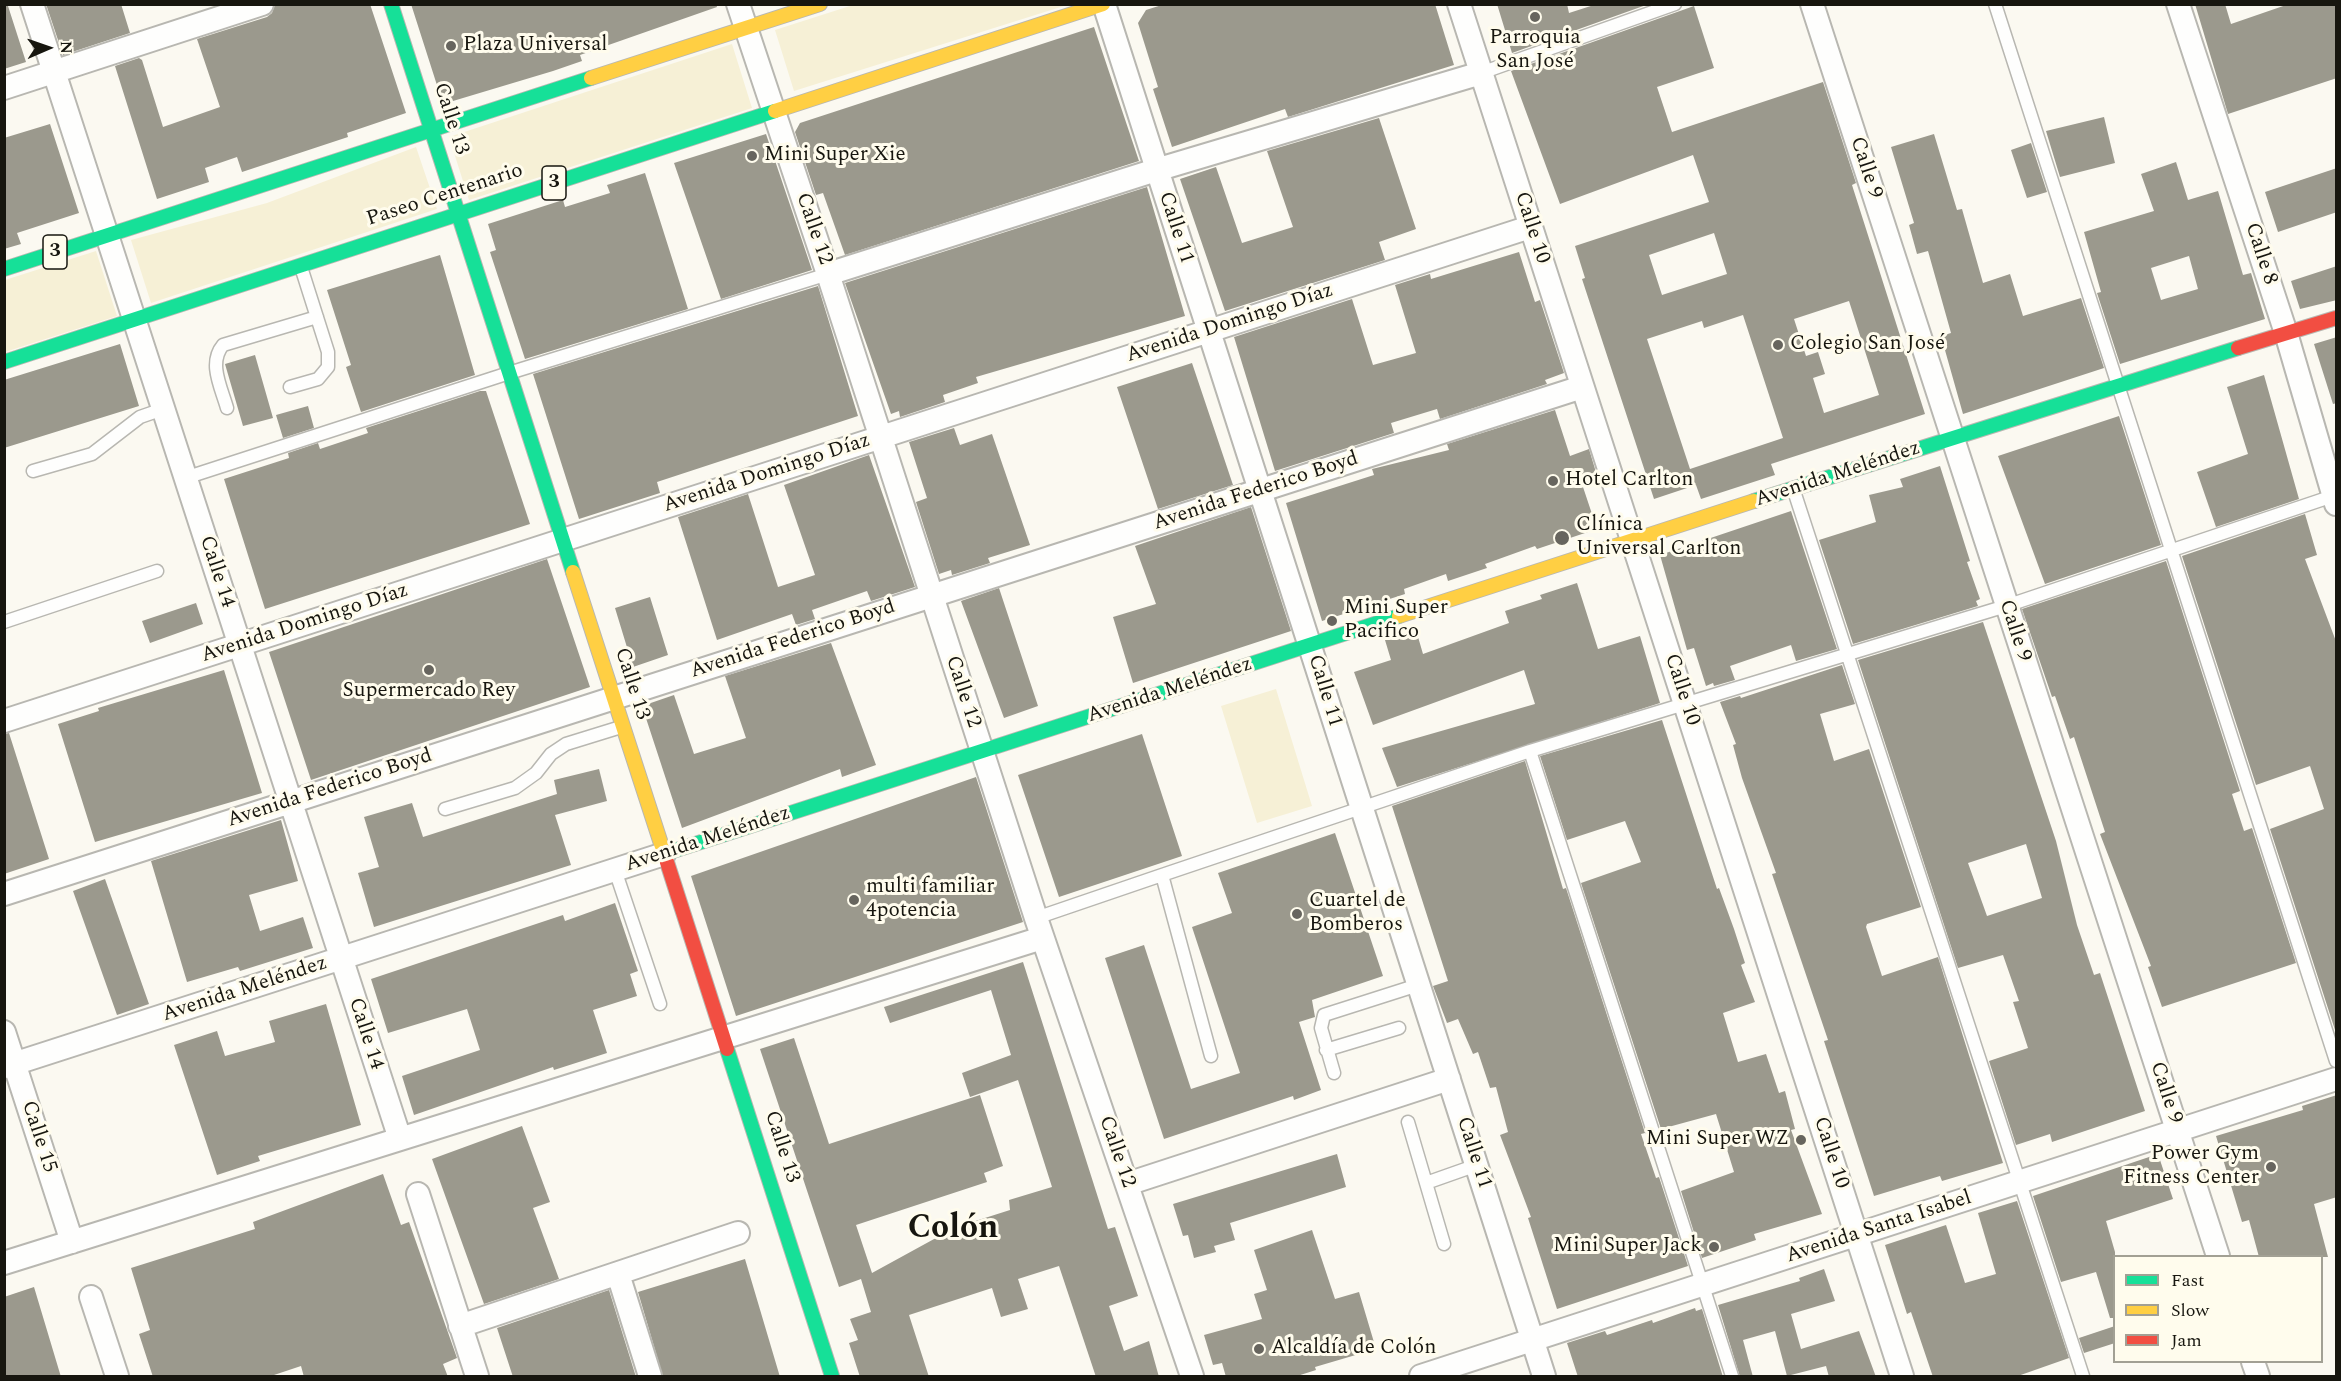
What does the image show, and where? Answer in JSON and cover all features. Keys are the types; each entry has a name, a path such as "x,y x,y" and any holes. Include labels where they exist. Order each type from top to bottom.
{"main road":[{"name":"Calle 13","path":"391,4 832,1377"},
{"name":"3","path":"4,269 820,4"},
{"name":"Paseo Centenario","path":"4,362 1104,4"},
{"name":"Avenida Meléndez","path":"664,854 2120,383 2337,318"}],"street":[{"name":"Calle 14","path":"32,4 400,1139"},
{"path":"4,88 262,4"},
{"name":"Calle 12","path":"738,4 828,274 879,438 1039,928 1192,1377"},
{"name":"Calle 11","path":"1104,4 1533,1340 1539,1374"},
{"name":"Calle 10","path":"1459,4 1902,1377"},
{"name":"Calle 9","path":"1812,4 2217,1255"},
{"name":"Calle 8","path":"2178,4 2286,333 2336,499"},
{"path":"828,274 1156,170 1481,73"},
{"name":"Avenida Domingo Díaz","path":"4,721 1530,227"},
{"name":"Avenida Federico Boyd","path":"4,894 1582,387"},
{"name":"Avenida Meléndez","path":"9,1066 664,854"},
{"path":"4,1263 723,1038 1039,928"},
{"name":"Calle 15","path":"4,1032 9,1066 72,1242"},
{"path":"1127,1184 1449,1079"},
{"name":"Avenida Santa Isabel","path":"1420,1377 2337,1079"},
{"path":"418,1194 477,1377"},
{"path":"460,1326 738,1233"},
{"path":"618,1274 650,1377"},
{"path":"91,1297 117,1377"}],"lane":[{"path":"1481,73 1675,4"},
{"path":"1995,4 2120,383 2172,552 2337,1061"},
{"path":"290,387 318,379 328,367 328,352 301,266"},
{"path":"185,478 509,373 828,274"},
{"path":"228,408 215,367 215,354 223,345 317,317"},
{"path":"33,471 92,454 140,417 163,409"},
{"path":"1793,490 2083,1377"},
{"path":"1039,928 1162,875 1360,806 1530,751 2006,606 2336,499"},
{"path":"4,622 157,571"},
{"path":"445,809 515,788 537,773 551,754 566,744 623,727"},
{"path":"1530,751 1732,1377"},
{"path":"615,870 660,1004"},
{"path":"1162,875 1211,1056"},
{"path":"1334,1073 1326,1050 1322,1028 1324,1015 1418,985"},
{"path":"1326,1050 1399,1028"},
{"path":"1408,1122 1444,1244"},
{"path":"1426,1183 1477,1165"}],"shaded area":[{"path":"853,5 1067,5 794,91 775,30"},
{"path":"732,44 752,108 469,200 449,137"},
{"path":"416,147 437,209 151,303 131,240 267,203"},
{"path":"96,251 117,316 5,352 5,280"},
{"path":"1276,689 1312,806 1257,823 1221,706"}],"building":[{"path":"46,4 121,4 130,33 63,55"},
{"path":"275,4 370,4 406,113 347,133 348,137 242,172 237,157 205,168 209,182 157,199 115,66 139,58 142,60 163,127 220,107 197,39 267,17 272,13"},
{"path":"411,4 716,4 717,7 580,55 582,61 443,104"},
{"path":"1165,4 1435,4 1454,65 1288,117 1285,109 1172,147 1153,89 1158,87 1138,23 1146,10"},
{"name":"Parroquia San José","path":"1497,4 1567,4 1569,13 1597,4 1649,4 1512,53"},
{"path":"2195,4 2225,4 2231,24 2289,4 2337,4 2337,78 2228,114"},
{"path":"4,6 8,6 26,62 4,69"},
{"path":"1694,6 1714,68 1657,87 1672,132 1823,82 1856,183 1852,185 1925,414 1771,464 1775,475 1701,499 1696,485 1654,499 1582,279 1585,278 1575,246 1709,202 1693,155 1560,204 1511,71","holes":["1714,233 1727,274 1662,295 1649,255","1849,301 1879,395 1824,413 1813,378 1825,374 1818,352 1806,356 1794,319","1743,315 1783,438 1690,469 1647,339 1702,321 1704,328"]},
{"path":"1094,27 1139,161 845,255 823,193 816,195 795,132 800,123"},
{"path":"2104,117 2115,163 2060,177 2046,131"},
{"path":"1379,118 1416,229 1379,242 1385,260 1225,311 1180,179 1216,167 1242,243 1293,227 1267,151"},
{"path":"50,124 79,213 17,233 21,244 4,249 4,138"},
{"path":"766,134 812,270 721,299 674,163"},
{"path":"1934,134 1957,210 1962,209 1983,283 2010,274 2023,316 2081,298 2104,368 1963,414 1941,336 1951,333 1928,251 1917,254 1909,225 1914,223 1891,147"},
{"path":"2031,143 2047,192 2027,198 2011,150"},
{"path":"2176,162 2188,200 2218,191 2243,275 2251,273 2265,319 2120,364 2097,293 2101,292 2084,232 2154,211 2141,174","holes":["2189,256 2198,289 2161,300 2151,268"]},
{"path":"2337,168 2337,212 2278,232 2265,192"},
{"path":"645,173 688,309 525,359 490,252 496,250 488,224 563,200 565,207 610,193 607,185"},
{"path":"1147,187 1185,316 976,377 978,383 943,395 945,402 900,417 899,411 891,414 845,283"},
{"path":"1519,252 1535,302 1540,300 1564,373 1545,380 1547,384 1440,419 1437,409 1391,423 1394,433 1275,471 1234,337 1352,299 1373,365 1416,353 1395,285 1430,274 1431,279"},
{"path":"440,255 475,375 361,412 346,367 351,365 327,290"},
{"path":"2337,266 2337,300 2300,309 2291,281"},
{"path":"818,286 858,416 657,482 660,493 579,519 533,374"},
{"path":"2337,337 2337,403 2333,404 2314,344"},
{"path":"120,344 139,406 4,448 4,380"},
{"path":"255,355 273,418 243,426 225,364"},
{"path":"1192,363 1233,485 1158,509 1117,387"},
{"path":"2264,375 2299,499 2216,527 2197,472 2248,454 2227,387"},
{"path":"486,391 530,524 265,609 224,479 289,458 288,453 318,443 320,449 368,433 366,428"},
{"path":"308,406 314,428 283,438 276,415"},
{"path":"1555,410 1570,456 1589,449 1598,479 1582,484 1597,529 1537,549 1535,546 1485,564 1487,568 1448,581 1446,574 1404,589 1405,594 1322,621 1286,503 1374,475 1372,469 1449,450 1447,444"},
{"path":"2119,416 2161,545 2045,584 1998,456"},
{"path":"954,428 960,445 992,434 1030,545 988,558 990,563 952,575 951,570 939,574 916,502 927,498 909,442"},
{"path":"869,455 915,587 871,601 867,591 812,610 815,619 796,625 792,614 717,640 678,517 748,494 778,587 815,575 784,485"},
{"path":"1940,466 1970,561 1967,562 1980,599 1976,601 1978,606 1853,644 1819,540 1876,522 1869,495 1903,487 1900,479"},
{"path":"1251,507 1291,631 1133,683 1113,617 1156,604 1135,546"},
{"path":"1791,511 1837,649 1796,661 1791,645 1730,666 1735,680 1706,686 1694,648 1687,650 1660,555"},
{"path":"2305,514 2317,555 2305,559 2337,644 2335,1030 2270,829 2324,809 2310,766 2256,785 2182,556"},
{"name":"Supermercado Rey","path":"547,559 590,687 311,780 269,652"},
{"path":"2166,561 2240,791 2232,794 2244,831 2252,828 2296,963 2162,1007 2148,967 2151,966 2100,834 2105,832 2074,737 2070,739 2055,696 2052,697 2022,609"},
{"path":"1577,583 1598,649 1640,636 1660,703 1397,787 1382,748 1535,704 1524,670 1373,725 1354,672 1391,660 1385,640 1416,630 1423,654 1509,623 1505,611 1542,599 1540,595"},
{"path":"999,588 1038,706 1004,718 961,601"},
{"path":"650,597 668,655 633,667 615,608"},
{"path":"196,603 203,624 150,643 142,621"},
{"path":"1983,622 2056,841 2077,925 2094,975 2100,973 2145,1111 2052,1142 2050,1134 2016,1145 1989,1061 2028,1048 2013,1002 2019,1001 2003,955 1958,968 1858,660","holes":["2026,844 2042,898 1987,916 1968,863"]},
{"path":"831,643 876,765 842,777 840,769 682,828 642,706 674,695 694,754 746,738 725,676"},
{"path":"1842,665 1855,704 1820,714 1834,761 1869,749 1921,907 1867,924 1866,927 1882,976 1938,957 2003,1163 1942,1181 1940,1176 1874,1196 1824,1041 1828,1040 1772,874 1776,873 1742,778 1733,745 1736,744 1720,702 1740,696 1741,698"},
{"path":"224,670 262,793 95,842 58,724 99,711 98,708"},
{"path":"1662,720 1717,889 1719,888 1734,929 1745,963 1741,965 1755,1002 1723,1013 1738,1062 1766,1054 1779,1093 1785,1091 1795,1129 1791,1130 1822,1214 1754,1234 1756,1240 1702,1258 1681,1191 1734,1172 1716,1114 1661,1129 1581,883 1641,862 1625,821 1567,840 1540,756"},
{"path":"9,733 49,859 4,874 4,734"},
{"path":"1142,734 1182,856 1059,897 1018,775"},
{"path":"1525,761 1563,889 1566,888 1645,1133 1641,1134 1656,1178 1659,1177 1688,1266 1557,1309 1528,1218 1531,1217 1500,1135 1508,1132 1496,1087 1490,1088 1478,1052 1473,1054 1458,1019 1447,1023 1433,986 1448,981 1392,806"},
{"path":"599,769 607,801 555,815 571,865 374,927 358,873 379,867 364,817 412,803 423,837 557,794 554,780"},
{"name":"multi familiar 4potencia","path":"976,777 1023,922 736,1016 691,876"},
{"path":"281,820 298,881 249,895 260,931 303,917 313,948 240,971 238,967 187,982 151,861"},
{"path":"1335,833 1383,976 1312,1000 1315,1017 1299,1022 1321,1090 1294,1100 1293,1096 1164,1139 1105,958 1144,945 1191,1089 1240,1073 1192,927 1232,913 1218,873"},
{"path":"105,879 149,1004 117,1015 73,891"},
{"path":"615,903 638,971 630,974 637,996 593,1010 607,1053 554,1070 553,1067 414,1115 402,1076 480,1050 467,1009 388,1033 371,979 563,915 565,921"},
{"path":"1023,962 1108,1229 1115,1227 1138,1296 1109,1306 1124,1351 1149,1341 1159,1377 1096,1377 1059,1266 1018,1279 1028,1309 1001,1317 992,1288 909,1315 929,1377 860,1377 849,1343 858,1340 850,1319 871,1312 861,1279 839,1287 760,1049 794,1038 829,1144 980,1095 1003,1166 984,1173 987,1182 856,1225 872,1273 945,1233 944,1231 1010,1210 1009,1200 1052,1187 1018,1080 970,1097 962,1073 1011,1055 991,990 890,1023 884,1007"},
{"path":"326,1004 361,1125 258,1156 260,1161 217,1175 174,1045 217,1031 225,1056 275,1042 269,1021"},
{"path":"2337,1095 2337,1197 2314,1204 2328,1257 2323,1257 2323,1255 2258,1255 2249,1220 2242,1222 2216,1136 2303,1110 2302,1106"},
{"path":"522,1126 550,1202 533,1208 559,1279 484,1304 432,1159"},
{"path":"1337,1154 1346,1187 1230,1223 1235,1240 1214,1246 1216,1252 1194,1258 1188,1235 1183,1236 1173,1204"},
{"path":"2158,1154 2173,1199 2106,1221 2115,1252 2113,1255 2113,1318 2110,1318 2096,1272 2061,1282 2033,1196"},
{"path":"383,1174 401,1225 409,1222 457,1358 443,1364 448,1377 304,1377 301,1366 268,1377 153,1377 139,1334 150,1330 131,1268 255,1229 253,1222"},
{"path":"2017,1201 2069,1358 2015,1377 1933,1377 1911,1312 1907,1314 1885,1245 1946,1225 1965,1283 1996,1274 1978,1213"},
{"path":"1312,1230 1335,1299 1359,1292 1376,1349 1315,1367 1316,1370 1294,1377 1226,1377 1222,1363 1213,1365 1204,1335 1262,1319 1254,1294 1267,1290 1254,1250"},
{"path":"745,1259 780,1377 663,1377 638,1292"},
{"path":"1824,1269 1835,1301 1791,1314 1801,1349 1859,1331 1876,1377 1829,1377 1826,1366 1787,1376 1775,1331 1743,1340 1753,1377 1740,1377 1718,1305 1800,1281 1799,1278"},
{"path":"34,1287 61,1377 4,1377 4,1297"},
{"path":"609,1290 636,1377 513,1377 497,1328"},
{"path":"1695,1308 1696,1311 1702,1309 1723,1377 1578,1377 1567,1343 1605,1331 1607,1335 1652,1320 1653,1323"},
{"path":"2113,1327 2113,1344 2084,1353 2079,1338"}],"traffic: fast":[{"path":"391,4 573,572"},
{"path":"4,269 591,78"},
{"path":"4,362 775,111"},
{"path":"1754,501 2238,348"},
{"path":"664,854 1399,616"},
{"path":"727,1049 832,1376"}],"traffic: slow":[{"path":"591,78 820,4"},
{"path":"775,111 1103,4"},
{"path":"1399,616 1754,501"},
{"path":"573,572 665,856"}],"traffic: jam":[{"path":"2238,348 2336,318"},
{"path":"665,856 727,1049"}],"place":[{"name":"Parroquia San José","path":"1535,17"},
{"name":"Plaza Universal","path":"451,46"},
{"name":"Mini Super Xie","path":"752,156"},
{"name":"Colegio San José","path":"1778,345"},
{"name":"Hotel Carlton","path":"1553,481"},
{"name":"Clínica Universal Carlton","path":"1562,538"},
{"name":"Mini Super Pacifico","path":"1332,621"},
{"name":"Supermercado Rey","path":"429,670"},
{"name":"multi familiar 4potencia","path":"854,900"},
{"name":"Cuartel de Bomberos","path":"1297,914"},
{"name":"Mini Super WZ","path":"1801,1140"},
{"name":"Power Gym Fitness Center","path":"2271,1167"},
{"name":"Mini Super Jack","path":"1714,1247"},
{"name":"Alcaldía de Colón","path":"1259,1349"}],"district":[{"name":"Colón","path":"953,1231"}]}
